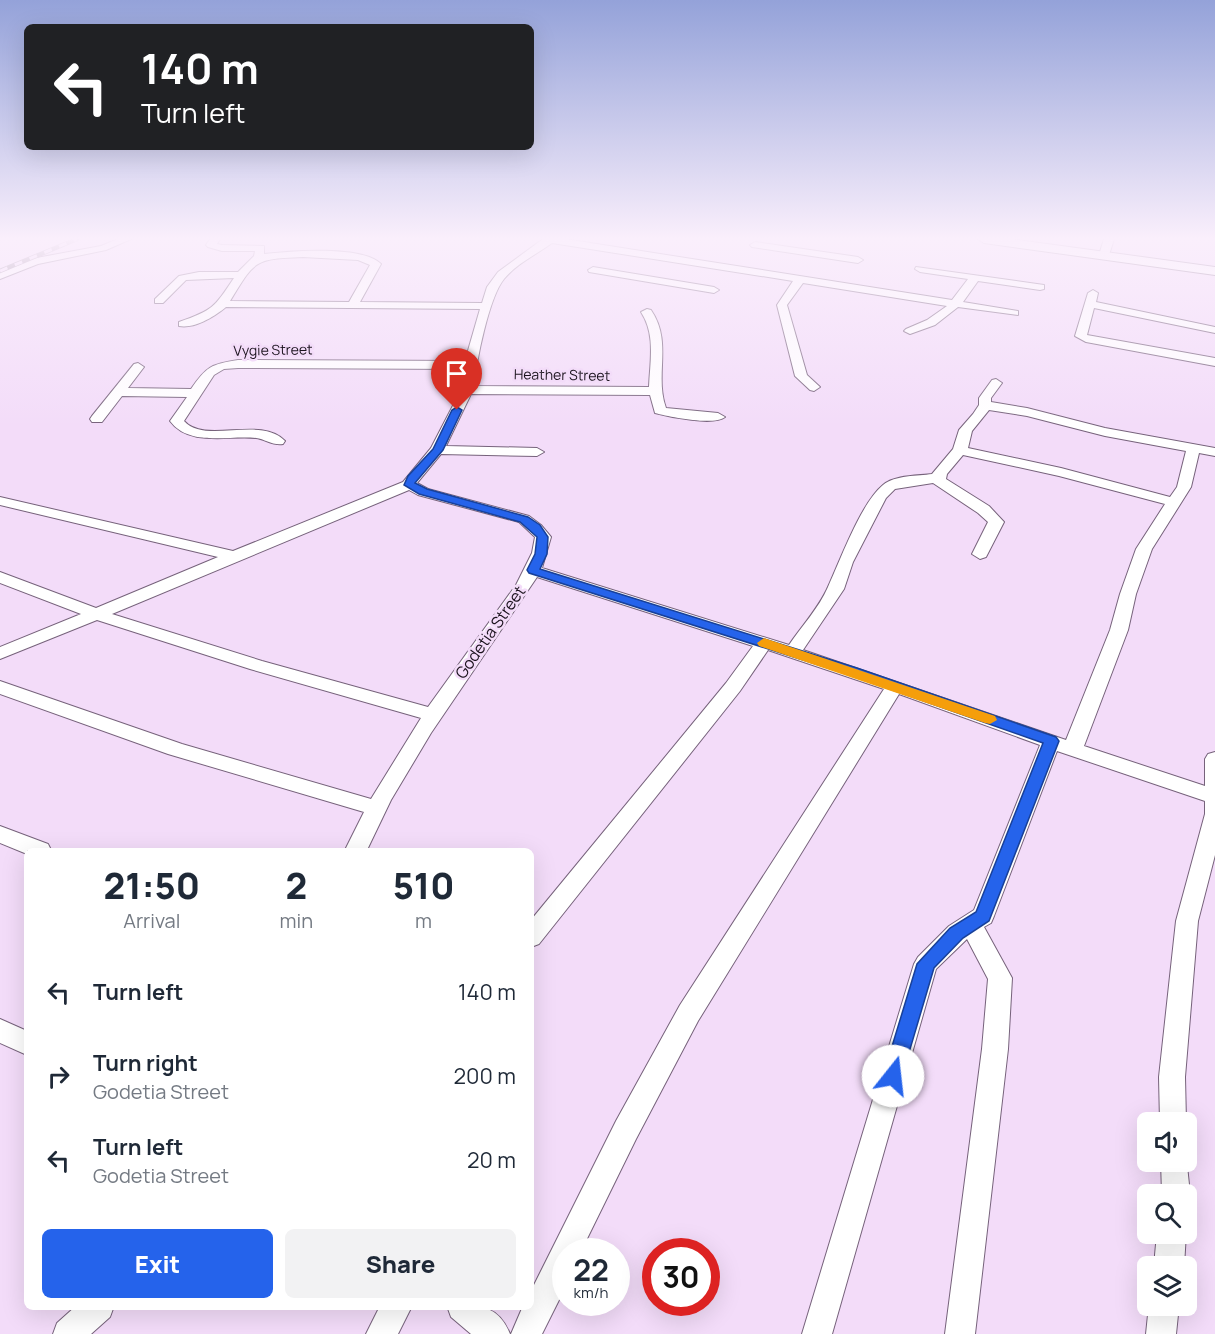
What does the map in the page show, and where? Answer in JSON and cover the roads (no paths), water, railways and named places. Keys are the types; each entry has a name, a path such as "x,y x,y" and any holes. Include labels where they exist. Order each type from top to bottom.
{"street":[{"path":"183,324 211,314 225,301"},
{"path":"353,305 355,301"},
{"path":"0,653 99,615 235,556 409,485 411,478 437,450 467,390 470,365 487,301"},
{"path":"784,301 782,305 801,376 814,387"},
{"path":"947,301 1014,314"},
{"path":"1090,301 1082,336 1086,339 1215,363"},
{"path":"1100,301 1215,330"},
{"path":"910,331 932,323 958,303"},
{"path":"223,304 485,306"},
{"path":"647,312 656,324 658,406 665,412 718,417"},
{"name":"Vygie Street","path":"279,441 253,434 200,433 182,429 177,422 209,372 230,365 470,365"},
{"path":"97,419 138,367"},
{"path":"980,554 996,522 990,513 947,489 938,480 940,473 960,450 966,430 979,416 985,405 985,398 996,383"},
{"name":"Heather Street","path":"467,390 657,391"},
{"path":"118,393 194,393"},
{"path":"985,405 1215,452"},
{"path":"816,1334 926,964 957,933 983,916 1062,745 1119,630 1128,594 1144,549 1184,487 1193,449"},
{"path":"437,450 537,452"},
{"path":"960,450 1061,472 1174,502"},
{"path":"793,652 836,589 845,562 880,496 890,486 939,478"},
{"name":"Godetia Street","path":"357,848 375,808 434,715 533,570 541,554 543,537 524,519 423,492 409,485"},
{"path":"0,501 235,556"},
{"path":"533,570 793,652 1153,778 1215,797"},
{"path":"0,577 99,615 256,665 434,715"},
{"path":"534,933 733,687 764,643"},
{"path":"573,1238 626,1130 690,1013 894,686"},
{"path":"0,687 175,749 375,808"},
{"path":"1173,1112 1172,1077 1187,921 1215,814 1215,759"},
{"path":"0,834 35,848"},
{"path":"960,1334 993,1061 1000,978 971,924"},
{"path":"0,1030 24,1042"},
{"path":"525,1334 552,1280"},
{"path":"68,1334 95,1310"},
{"path":"381,1334 396,1310"},
{"path":"467,1310 495,1334"},
{"path":"1161,1334 1163,1316"}]}
